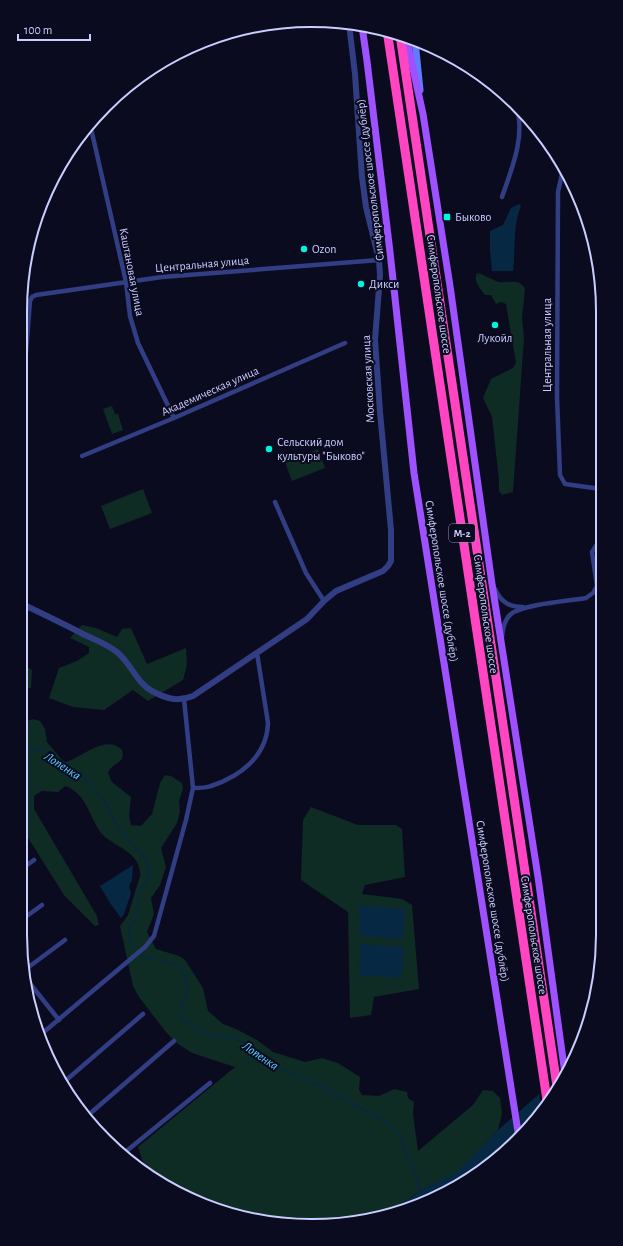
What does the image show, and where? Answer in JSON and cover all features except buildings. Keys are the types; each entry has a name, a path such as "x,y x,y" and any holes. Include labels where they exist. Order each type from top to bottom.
{"highway":[{"name":"Симферопольское шоссе","path":"388,38 546,1095"},
{"name":"Симферопольское шоссе","path":"401,41 556,1080"}],"main road":[{"name":"Симферопольское шоссе (дублёр)","path":"363,31 390,252 414,473 518,1130"},
{"path":"408,44 423,114"},
{"path":"416,47 423,114 450,286 492,584 544,923 564,1066"}],"street":[{"name":"Московская улица","path":"184,700 193,696 307,620 324,601 336,591 383,571 391,561 391,530 375,340 380,275 379,260 366,207 362,177 355,74 350,29"},
{"path":"502,197 516,157 520,138 519,117"},
{"name":"Каштановая улица","path":"92,131 126,282 130,316 138,343 174,418"},
{"name":"Центральная улица","path":"562,176 558,192 557,389 560,475 565,484 596,488"},
{"name":"Центральная улица","path":"27,339 30,301 32,297 36,295 170,277 379,260"},
{"name":"Академическая улица","path":"82,456 174,418 345,343"},
{"path":"275,502 306,573 324,601"},
{"path":"596,546 592,552 596,579"},
{"path":"492,584 503,602 510,606 529,607"},
{"path":"502,643 505,621 510,614 529,607 586,598 593,593 596,588"},
{"path":"27,606 110,647 125,660 142,684 151,690 174,700 184,700 192,788 186,820 154,936 144,947 44,1032"},
{"path":"192,788 210,787 231,778 249,765 264,743 268,734 268,723 257,653"},
{"path":"27,865 34,860"},
{"path":"27,916 42,905"},
{"path":"29,967 65,940"},
{"path":"31,985 58,1020"},
{"path":"67,1080 143,1014"},
{"path":"91,1114 174,1041"},
{"path":"126,1150 210,1083"}],"green space":[{"path":"477,273 499,282 518,283 523,285 525,288 522,318 524,338 513,492 502,495 499,491 492,417 483,398 491,379 513,368 516,363 506,304 501,302 496,304 491,295 485,295 476,282"},
{"path":"112,406 115,414 118,414 123,430 112,434 103,409"},
{"path":"318,449 325,468 292,481 285,462"},
{"path":"143,489 152,513 110,529 101,506"},
{"path":"82,625 96,628 117,637 122,629 131,628 147,664 186,648 187,665 183,680 148,701 133,690 104,710 73,707 49,698 59,668 77,661 89,653 89,647 70,638"},
{"path":"27,667 32,670 31,688 27,688"},
{"path":"33,719 40,721 45,729 47,742 65,762 93,748 108,744 122,750 123,755 121,760 110,769 108,773 112,782 131,797 129,816 131,825 141,826 152,814 160,783 165,775 171,776 182,783 183,789 179,801 180,811 177,823 161,848 166,867 160,885 151,898 154,914 147,932 156,949 179,956 185,960 203,988 208,1011 223,1024 257,1040 273,1052 305,1062 322,1058 338,1063 360,1077 359,1090 362,1095 379,1096 394,1089 407,1092 408,1098 414,1102 413,1114 418,1151 473,1105 483,1090 493,1091 500,1098 502,1113 498,1130 457,1173 425,1188 398,1205 367,1214 349,1217 312,1219 274,1217 256,1214 220,1204 186,1190 144,1164 138,1147 235,1067 192,1053 178,1044 166,1032 139,997 133,986 120,926 128,915 140,876 139,867 132,855 102,834 83,800 78,794 65,786 58,792 42,791 34,796 34,809 97,916 99,925 95,926 64,895 27,836 27,721"},
{"path":"311,807 358,825 396,825 402,829 405,877 365,885 362,894 402,899 412,905 419,989 374,997 371,1015 350,1018 348,912 301,880 303,820"}],"water":[{"path":"519,204 521,206 515,230 513,271 492,271 490,231 503,225 511,208"},
{"path":"133,865 132,880 129,886 131,893 124,914 121,918 100,886"},
{"path":"359,905 405,909 403,939 360,936"},
{"path":"360,944 404,947 401,978 359,975"},
{"path":"557,1078 537,1108 514,1135 485,1160 454,1181 437,1190 398,1205 425,1188 457,1172 498,1130"}],"pier":[{"path":"559,1075 540,1103 539,1093"}],"waterway":[{"name":"Лопенка","path":"27,749 44,751 54,761 79,772 104,800 120,830 145,858 150,872 138,897 136,920 130,927 129,936 132,945 140,955 173,964 183,970 189,989 181,1006 181,1015 184,1021 211,1036 225,1036 247,1043 268,1063 321,1086 385,1122 401,1138 421,1191"}],"place":[{"name":"Быково","path":"447,217"},
{"name":"Ozon","path":"304,249"},
{"name":"Дикси","path":"361,284"},
{"name":"Лукойл","path":"495,325"},
{"name":"Сельский дом культуры \"Быково\"","path":"269,449"}]}
